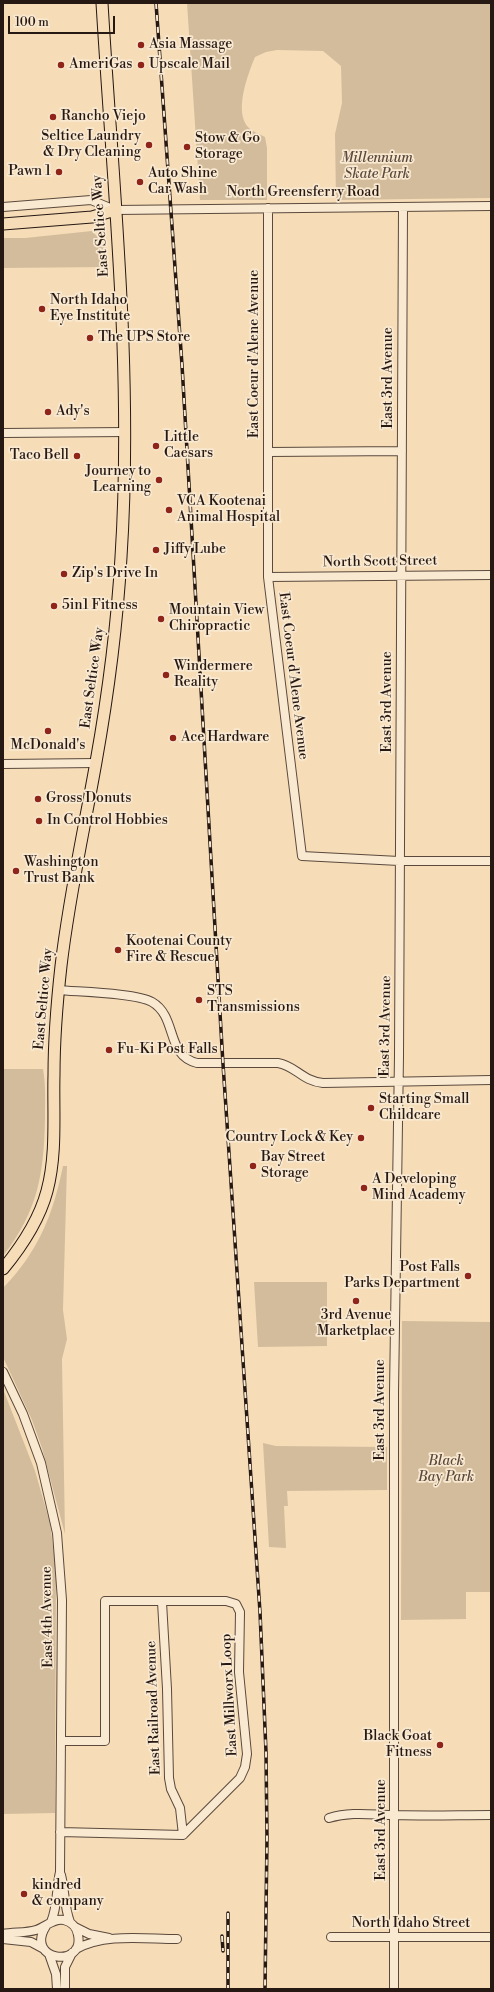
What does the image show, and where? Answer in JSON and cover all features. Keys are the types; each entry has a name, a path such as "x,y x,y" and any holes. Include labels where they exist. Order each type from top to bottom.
{"main road":[{"name":"East Seltice Way","path":"3,1269 19,1249 34,1224 44,1201 50,1175 53,1138 54,1049 58,990 71,897 96,763 118,605 126,432 123,326 102,3"},
{"name":"North Greensferry Road","path":"3,224 92,217 115,210"}],"street":[{"name":"North Greensferry Road","path":"3,207 91,200 115,210 491,206"},
{"name":"East Coeur d'Alene Avenue","path":"268,208 268,577 302,856 399,861"},
{"name":"East 3rd Avenue","path":"394,1989 394,1392 402,575 403,208"},
{"path":"3,433 126,432"},
{"path":"268,452 402,451"},
{"name":"North Scott Street","path":"268,577 491,574"},
{"path":"3,764 96,763"},
{"path":"399,861 491,860"},
{"path":"58,990 137,998 153,1002 166,1017 176,1049 184,1057 194,1062 206,1064 285,1064 306,1079 323,1083 491,1080"},
{"name":"East 4th Avenue","path":"3,1372 25,1420 41,1463 57,1533 62,1600 60,1872 56,1889 56,1907 49,1924"},
{"name":"East Millworx Loop","path":"61,1741 106,1741 105,1601 232,1602 236,1604 240,1612 239,1672 248,1754 245,1767 240,1778 182,1835"},
{"name":"East Railroad Avenue","path":"162,1602 167,1689 169,1778 171,1789 180,1808 182,1835"},
{"path":"329,1818 341,1814 366,1812 395,1815 491,1815"},
{"path":"60,1832 182,1835"},
{"name":"East 4th Avenue","path":"60,1872 64,1889 65,1908 72,1924"},
{"path":"3,1934 31,1932 57,1920 72,1924 89,1934 111,1939"},
{"path":"49,1924 41,1937 56,1974 57,1989"},
{"path":"64,1989 65,1967 74,1951 79,1937 72,1924"},
{"name":"North Idaho Street","path":"331,1937 491,1937"},
{"path":"3,1939 31,1942 60,1958 91,1942 111,1939 177,1939"}],"green space":[{"name":"Millennium Skate Park","path":"187,3 491,3 491,198 336,200 335,134 342,103 341,66 323,51 277,50 266,52 255,57 243,93 242,103 244,121 249,128 265,137 267,148 267,200 200,200"},
{"path":"92,231 105,245 107,267 3,268 3,238 25,238"},
{"path":"3,1069 43,1069 45,1081 45,1100 43,1157 37,1191 24,1223 3,1256"},
{"path":"63,1166 67,1166 63,1310 67,1339 62,1359 65,1534 42,1448 32,1420 3,1357 3,1288 26,1261 42,1232 49,1217"},
{"path":"254,1282 327,1282 327,1346 258,1347"},
{"name":"Black Bay Park","path":"402,1321 491,1322 491,1592 466,1592 466,1619 401,1620"},
{"path":"3,1389 35,1471 50,1523 56,1570 55,1813 3,1814"},
{"path":"263,1443 276,1446 387,1447 387,1490 287,1491 288,1506 284,1506 286,1548 269,1547"}],"railway":[{"path":"156,3 182,365 223,1064 260,1612 266,1752 267,1838 265,1989"},
{"path":"228,1913 228,1989"},
{"path":"222,1936 223,1951"}],"place":[{"name":"Asia Massage","path":"141,45"},
{"name":"AmeriGas","path":"61,65"},
{"name":"Upscale Mail","path":"141,65"},
{"name":"Rancho Viejo","path":"53,117"},
{"name":"Seltice Laundry & Dry Cleaning","path":"149,145"},
{"name":"Stow & Go Storage","path":"187,147"},
{"name":"Pawn 1","path":"59,172"},
{"name":"Auto Shine Car Wash","path":"140,182"},
{"name":"North Idaho Eye Institute","path":"42,309"},
{"name":"The UPS Store","path":"90,338"},
{"name":"Ady's","path":"48,412"},
{"name":"Little Caesars","path":"156,446"},
{"name":"Taco Bell","path":"77,456"},
{"name":"Journey to Learning","path":"159,480"},
{"name":"VCA Kootenai Animal Hospital","path":"169,510"},
{"name":"Jiffy Lube","path":"156,550"},
{"name":"Zip's Drive In","path":"64,574"},
{"name":"5in1 Fitness","path":"54,606"},
{"name":"Mountain View Chiropractic","path":"161,619"},
{"name":"Windermere Reality","path":"166,675"},
{"name":"McDonald's","path":"48,731"},
{"name":"Ace Hardware","path":"173,738"},
{"name":"Gross Donuts","path":"38,799"},
{"name":"In Control Hobbies","path":"39,821"},
{"name":"Washington Trust Bank","path":"16,871"},
{"name":"Kootenai County Fire & Rescue","path":"118,950"},
{"name":"STS Transmissions","path":"199,1000"},
{"name":"Fu-Ki Post Falls","path":"109,1050"},
{"name":"Starting Small Childcare","path":"371,1108"},
{"name":"Country Lock & Key","path":"361,1138"},
{"name":"Bay Street Storage","path":"253,1166"},
{"name":"A Developing Mind Academy","path":"364,1188"},
{"name":"Post Falls Parks Department","path":"468,1276"},
{"name":"3rd Avenue Marketplace","path":"356,1301"},
{"name":"Black Goat Fitness","path":"440,1745"},
{"name":"kindred & company","path":"24,1894"}]}
